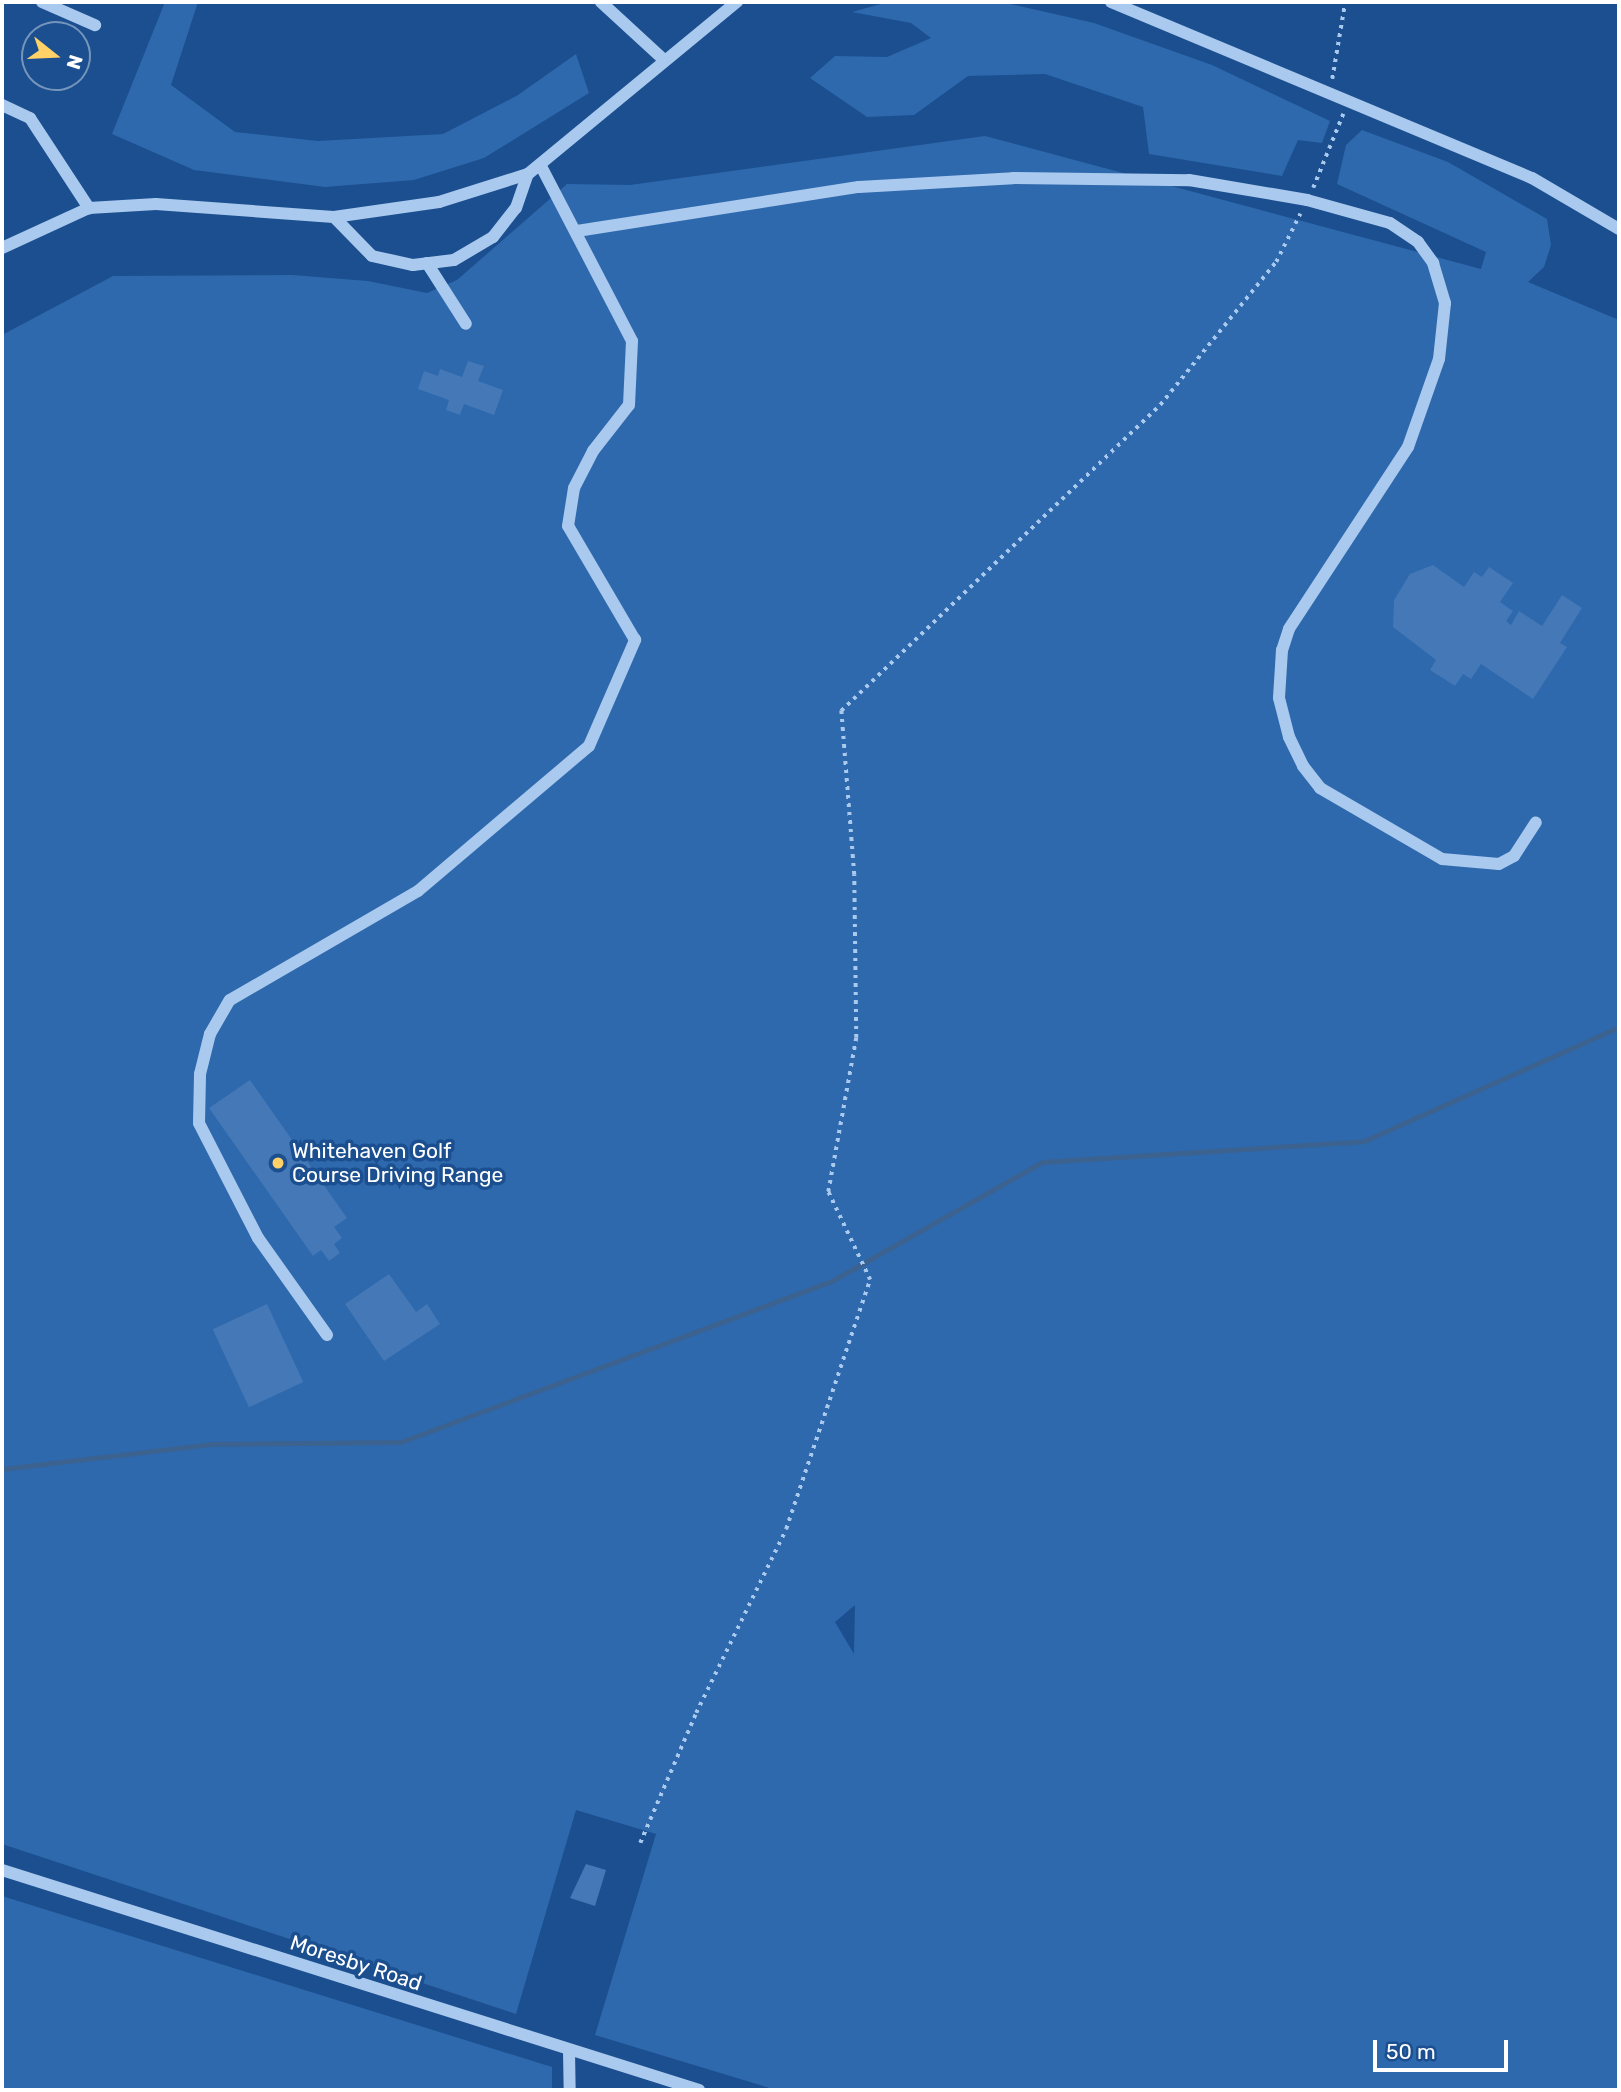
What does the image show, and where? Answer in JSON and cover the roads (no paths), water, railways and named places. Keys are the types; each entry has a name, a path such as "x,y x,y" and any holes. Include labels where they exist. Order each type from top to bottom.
{"street":[{"path":"42,2 95,25"},
{"path":"601,2 663,59"},
{"path":"2,248 89,208 156,204 334,217 439,202 528,174 541,166 663,59 737,2"},
{"path":"1111,2 1349,99 1532,178 1619,229"},
{"path":"2,105 30,118 89,208"},
{"path":"327,1335 258,1238 199,1123 200,1074 209,1034 230,1000 418,891 589,747 635,640 568,526 574,488 593,451 629,405 632,341 541,166"},
{"path":"334,217 372,256 427,263 454,260 493,237 516,208 528,174"},
{"path":"577,231 859,187 1013,178 1189,180 1307,200 1390,223 1418,242 1433,263 1445,320 1439,359 1408,447 1289,629 1282,650 1279,684 1289,737 1303,766 1320,788 1442,859 1499,864 1514,856 1536,822"},
{"path":"427,263 466,324"},
{"name":"Moresby Road","path":"2,1870 699,2090"},
{"path":"569,2051 570,2090"}],"waterway":[{"path":"2,1469 211,1444 401,1442 830,1282 1042,1162 1364,1141 1619,1027"}],"place":[{"name":"Whitehaven Golf Course Driving Range","path":"278,1163"}]}
